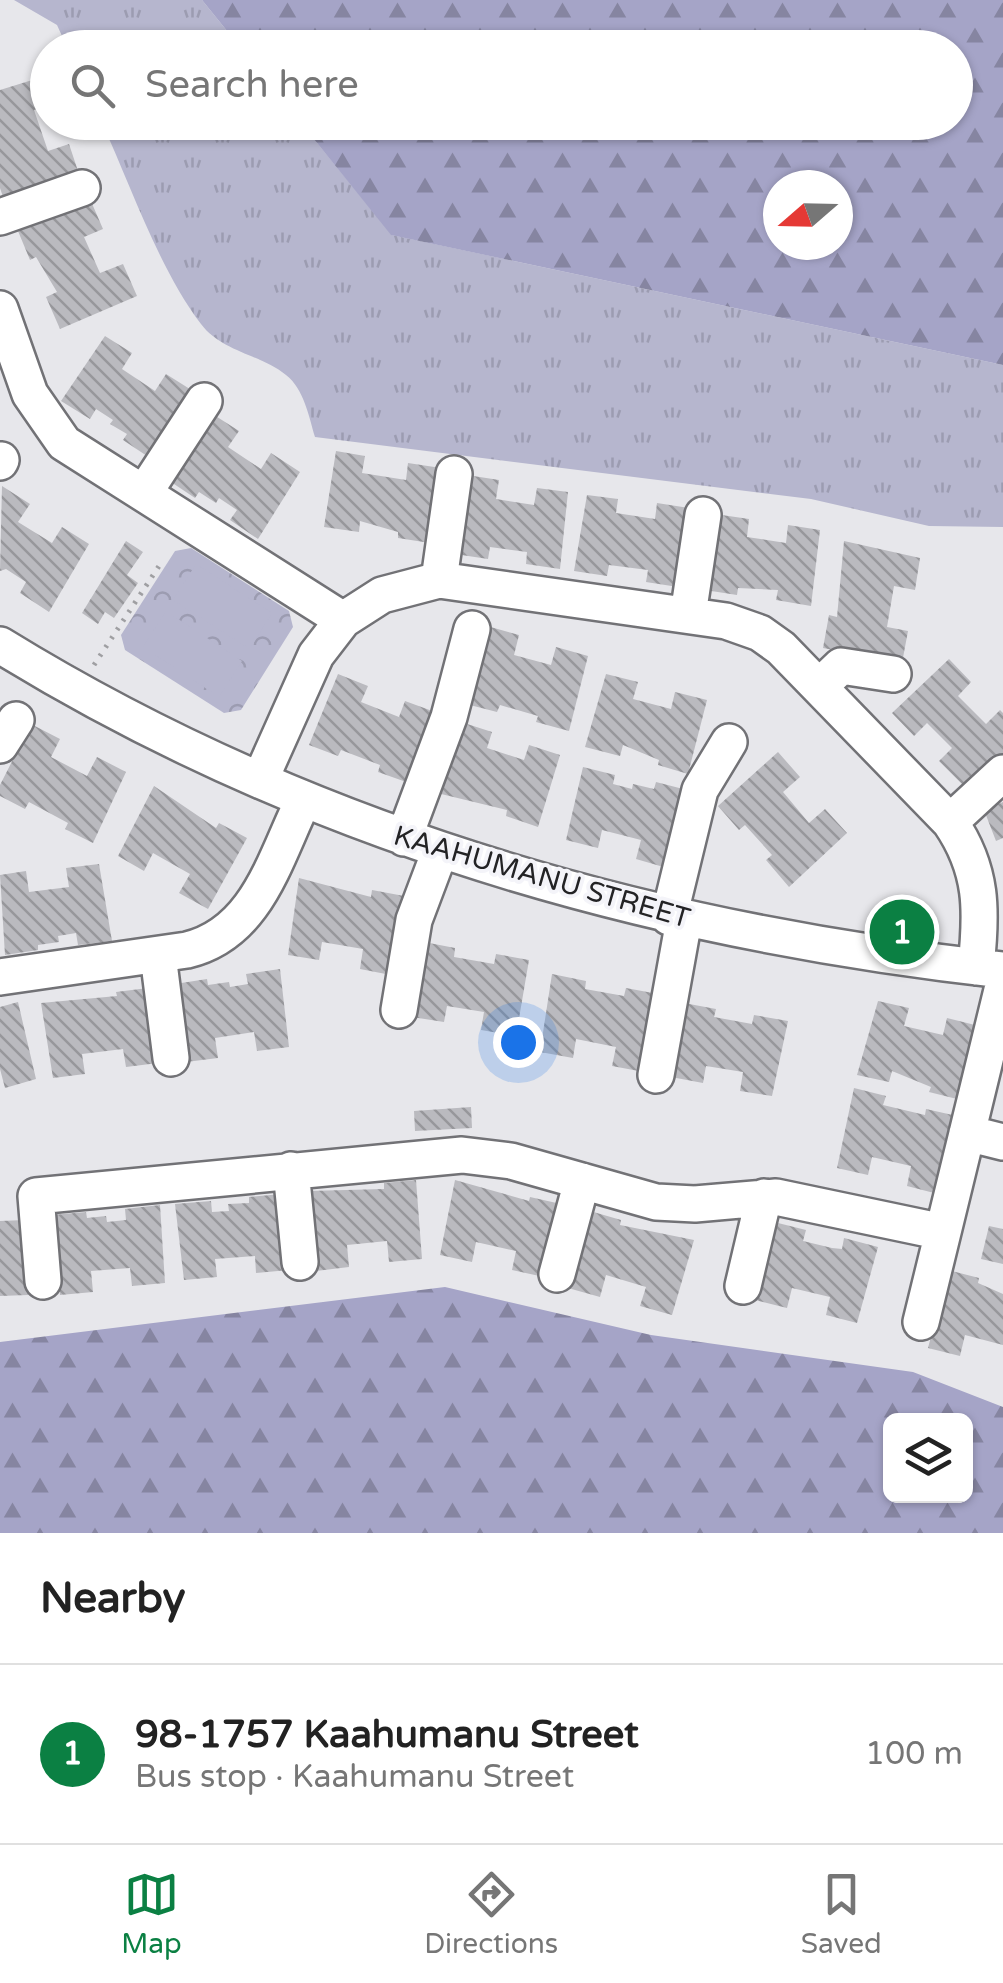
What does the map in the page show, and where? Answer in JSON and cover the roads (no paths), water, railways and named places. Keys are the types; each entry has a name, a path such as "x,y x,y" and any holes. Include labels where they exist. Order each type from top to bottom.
{"street":[{"path":"0,217 82,188"},
{"path":"0,309 30,394 64,443 342,620"},
{"path":"144,493 204,401"},
{"path":"439,580 454,474"},
{"path":"688,615 703,514"},
{"path":"260,780 316,656 342,620 382,595 439,580 688,615 760,632 782,648 950,822 966,846 980,883 994,975 967,1134 921,1322"},
{"path":"404,838 448,717 472,628"},
{"name":"KAAHUMANU STREET","path":"0,645 82,693 260,780 440,851 677,918 994,975"},
{"path":"819,687 841,666 893,674"},
{"path":"656,1076 677,918 700,790 729,742"},
{"path":"950,822 1003,773"},
{"path":"0,976 158,955 216,940 243,918 265,883 304,800"},
{"path":"399,1010 414,920 440,851"},
{"path":"158,955 171,1058"},
{"path":"967,1134 1003,1142"},
{"path":"44,1282 36,1196 462,1154 511,1162 674,1204 764,1197 943,1232"},
{"path":"290,1170 300,1262"},
{"path":"557,1274 582,1182"},
{"path":"743,1286 764,1197"}],"place":[{"name":"98-1757 Kaahumanu Street","path":"902,932"}]}
